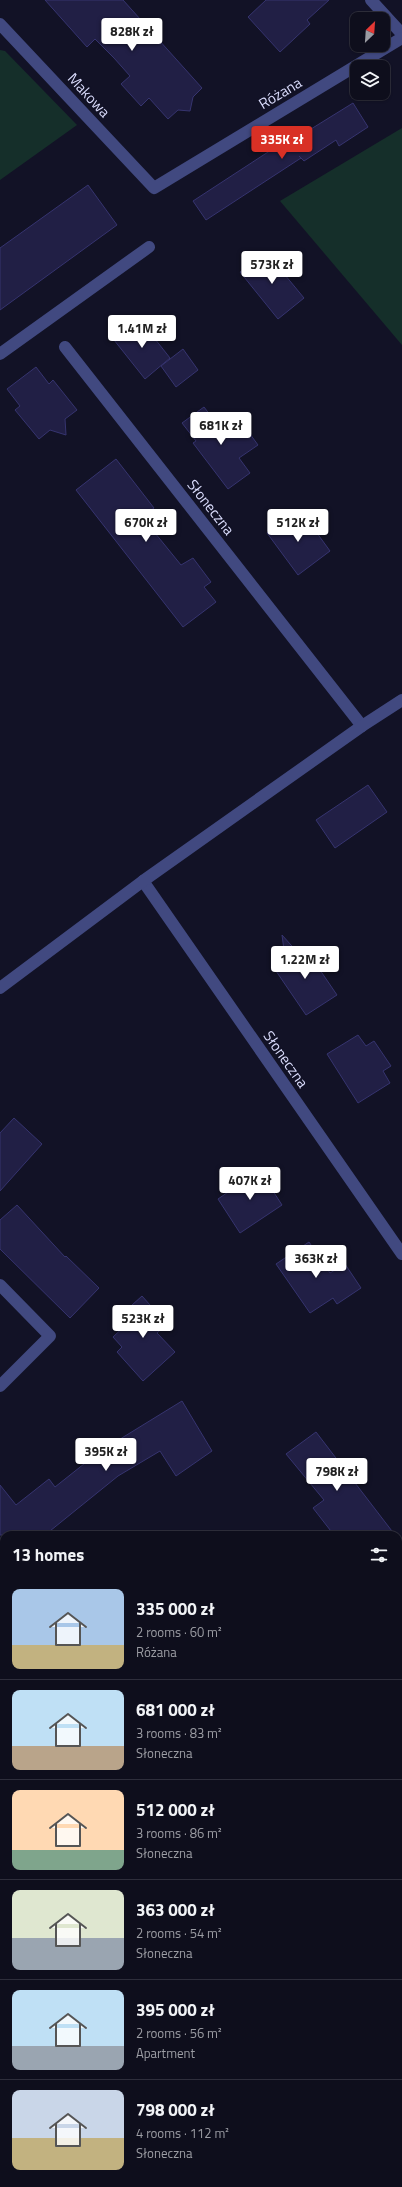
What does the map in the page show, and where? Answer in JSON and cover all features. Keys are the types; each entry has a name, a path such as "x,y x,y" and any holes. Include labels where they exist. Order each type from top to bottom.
{"street":[{"path":"371,0 402,34"},
{"name":"Makowa","path":"0,24 154,188"},
{"name":"Różana","path":"154,188 402,38"},
{"path":"0,354 150,247"},
{"name":"Słoneczna","path":"65,346 362,726"},
{"path":"0,988 143,881 362,726 402,700"},
{"name":"Słoneczna","path":"143,881 402,1254"},
{"path":"0,1285 50,1336 0,1386"}],"green space":[{"path":"0,50 5,51 77,125 0,180"},
{"path":"402,128 402,345 280,201"}],"building":[{"path":"45,0 123,0 202,88 193,97 190,111 178,110 168,119 149,98 141,106 121,84 130,76 114,58 95,39 87,47"},
{"path":"266,0 329,0 307,20 310,24 280,52 248,17"},
{"path":"353,103 368,127 339,146 336,140 304,161 301,158 206,220 193,201 288,139 290,142"},
{"path":"88,185 117,225 0,310 0,248"},
{"path":"266,252 304,298 278,319 240,272"},
{"path":"140,320 170,358 145,379 114,340"},
{"path":"183,349 198,370 176,387 161,366"},
{"path":"36,367 49,384 53,380 77,410 65,419 66,435 50,430 39,439 15,410 20,406 7,389"},
{"path":"204,407 223,432 239,419 258,445 239,458 250,473 228,489 193,443 196,441 182,423"},
{"path":"116,459 154,508 142,517 181,565 193,558 211,582 204,587 216,602 183,627 76,490"},
{"path":"297,511 312,531 314,529 330,551 298,575 267,533"},
{"path":"368,785 387,812 335,848 316,820"},
{"path":"282,935 300,955 307,951 337,995 306,1015 276,971 286,965"},
{"path":"358,1035 366,1046 374,1041 391,1066 383,1071 390,1083 358,1103 327,1054"},
{"path":"14,1118 42,1144 0,1191 0,1133"},
{"path":"260,1171 282,1205 240,1233 218,1199 234,1188 237,1176 247,1180"},
{"path":"17,1205 65,1257 66,1256 99,1288 70,1318 0,1249 0,1220"},
{"path":"309,1242 330,1273 345,1264 361,1288 337,1304 333,1298 310,1313 276,1264"},
{"path":"142,1296 167,1324 157,1333 175,1352 143,1381 117,1352 122,1347 113,1337 128,1323 121,1315"},
{"path":"182,1401 212,1451 176,1476 160,1451 118,1476 50,1531 0,1531 0,1485 16,1505 49,1479 55,1487 99,1452"},
{"path":"316,1432 392,1531 331,1531 313,1508 324,1500 286,1454"}]}
